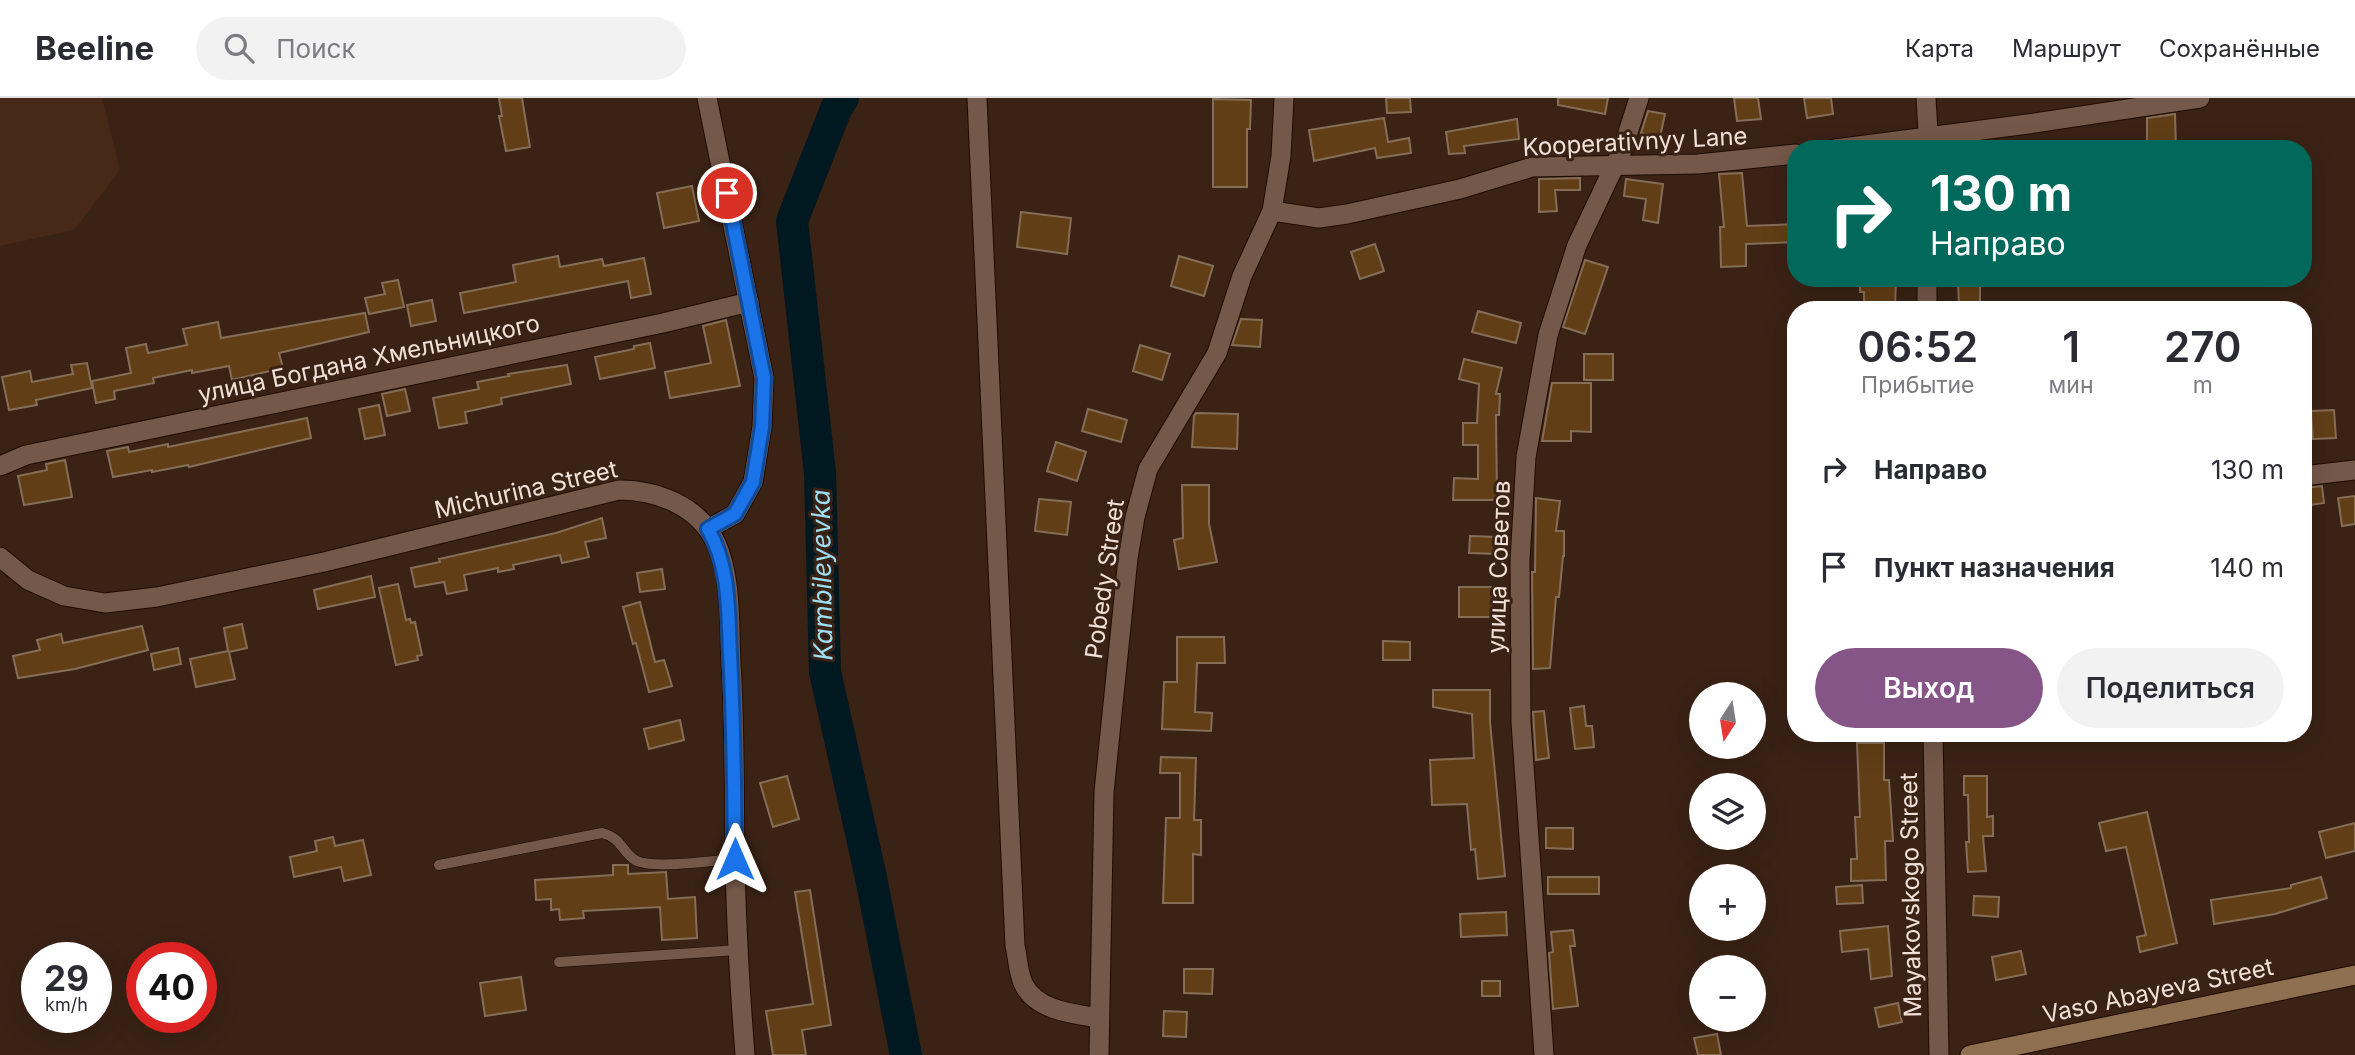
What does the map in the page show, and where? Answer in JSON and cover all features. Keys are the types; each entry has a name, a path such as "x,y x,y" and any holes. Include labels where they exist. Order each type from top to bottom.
{"main road":[{"name":"Vaso Abayeva Street","path":"1970,1055 2355,975"}],"street":[{"path":"707,98 764,378 762,427 753,482 735,514 708,529"},
{"path":"977,98 1015,946 1024,985 1037,1000 1059,1011 1099,1018"},
{"name":"Pobedy Street","path":"1098,1055 1104,792 1135,517 1148,469 1217,353 1242,276 1272,211 1281,156 1284,98"},
{"name":"улица Советов","path":"1544,1055 1521,722 1520,561 1526,457 1548,335 1577,244 1615,166 1639,98"},
{"path":"1926,98 1929,140"},
{"path":"1945,140 2028,124 2200,98"},
{"name":"Kooperativnyy Lane","path":"1272,211 1319,218 1347,214 1460,189 1532,167 1698,164 1787,155"},
{"name":"улица Богдана Хмельницкого","path":"0,466 26,455 636,329 749,302"},
{"path":"2312,475 2355,470"},
{"name":"Michurina Street","path":"0,557 28,580 64,596 105,603 157,597 324,562 619,490 642,490 677,502 708,529 717,544 726,577 734,716 738,950 745,1055"},
{"name":"Mayakovskogo Street","path":"1933,742 1939,1055"}],"lane":[{"path":"439,865 602,833 612,836 631,856 645,864 735,859"},
{"path":"559,962 738,950"}],"shaded area":[{"path":"0,98 102,98 120,170 74,230 0,246"}],"building":[{"path":"499,98 522,98 530,147 506,151 499,116 502,116"},
{"path":"1386,98 1410,98 1411,112 1387,113"},
{"path":"1558,98 1608,98 1605,114 1558,105"},
{"path":"1734,98 1758,98 1761,119 1737,121"},
{"path":"1804,98 1831,98 1833,114 1807,118"},
{"path":"1213,99 1251,100 1250,129 1247,129 1247,187 1213,187"},
{"path":"1648,111 1665,114 1660,137 1641,133"},
{"path":"2175,114 2176,140 2147,140 2147,118"},
{"path":"1384,118 1388,142 1409,138 1411,153 1377,158 1375,148 1314,161 1309,130"},
{"path":"1517,119 1519,139 1464,146 1465,153 1449,154 1446,132"},
{"path":"1742,173 1747,226 1787,224 1787,242 1746,244 1746,266 1721,267 1720,227 1724,227 1719,174"},
{"path":"1580,178 1580,190 1555,190 1557,211 1539,212 1539,179"},
{"path":"1626,179 1663,184 1658,223 1643,220 1646,199 1624,196"},
{"path":"692,186 699,221 664,228 657,193"},
{"path":"1021,212 1071,218 1067,254 1017,247"},
{"path":"1375,244 1384,271 1360,279 1351,252"},
{"path":"558,256 560,267 602,259 604,266 644,258 651,294 631,298 628,281 464,313 460,293 516,282 513,265"},
{"path":"1179,256 1213,266 1204,296 1171,286"},
{"path":"1585,260 1608,267 1585,334 1563,327"},
{"path":"398,280 404,307 369,314 365,298 385,294 382,283"},
{"path":"1860,287 1896,287 1895,301 1864,301 1864,292 1860,292"},
{"path":"1958,287 1980,287 1980,301 1959,301"},
{"path":"432,300 436,321 411,326 407,305"},
{"path":"1478,311 1521,323 1516,343 1472,332"},
{"path":"365,313 369,332 279,353 283,368 232,380 229,366 192,373 192,370 153,378 154,383 114,391 115,399 96,403 92,381 131,373 126,348 146,344 148,353 187,345 183,329 218,322 221,338"},
{"path":"1241,319 1262,320 1260,347 1232,345"},
{"path":"726,320 740,386 670,398 665,372 711,363 703,326"},
{"path":"650,343 655,368 600,379 595,357"},
{"path":"1140,345 1170,354 1162,380 1133,371"},
{"path":"1584,354 1613,354 1613,380 1584,380"},
{"path":"1464,359 1502,368 1496,394 1500,394 1499,415 1496,415 1497,500 1453,500 1454,478 1478,479 1478,445 1463,445 1463,423 1477,423 1479,384 1459,379"},
{"path":"87,363 92,388 36,400 37,405 9,410 2,377 30,371 32,382 73,374 71,365"},
{"path":"567,365 571,384 501,398 502,404 465,412 467,423 439,428 433,398 479,389 477,382 509,376 508,374"},
{"path":"1552,383 1591,383 1591,432 1571,431 1571,441 1542,441"},
{"path":"405,389 410,411 387,416 382,394"},
{"path":"379,405 385,435 365,439 359,409"},
{"path":"1088,409 1127,420 1121,442 1082,431"},
{"path":"2334,410 2336,438 2313,439 2312,411"},
{"path":"1196,413 1238,414 1237,449 1192,447"},
{"path":"307,418 311,438 189,467 188,465 113,477 107,451 128,447 129,452 168,444 168,447"},
{"path":"1056,442 1086,452 1077,481 1047,471"},
{"path":"65,460 72,497 24,505 18,476 47,470 46,464"},
{"path":"1182,485 1209,485 1209,524 1217,562 1179,569 1174,540 1183,538"},
{"path":"2322,486 2324,503 2312,505 2312,487"},
{"path":"2355,496 2355,524 2342,526 2338,498"},
{"path":"1536,498 1560,501 1556,531 1564,531 1564,556 1559,597 1556,597 1550,668 1533,669 1532,572 1535,572"},
{"path":"1039,499 1071,502 1067,535 1035,531"},
{"path":"602,518 606,538 585,542 589,557 562,563 560,555 513,565 514,569 498,572 498,568 464,575 467,590 447,594 444,582 415,587 411,568 440,562 439,559 556,533"},
{"path":"1470,536 1497,537 1497,554 1469,553"},
{"path":"662,569 665,589 640,592 637,573"},
{"path":"371,576 375,597 318,609 314,590"},
{"path":"398,584 406,620 415,622 422,655 417,656 418,660 396,665 379,588"},
{"path":"1459,587 1492,587 1492,617 1459,617"},
{"path":"640,602 655,662 664,660 672,686 649,692 623,607"},
{"path":"242,624 247,648 229,652 235,679 196,687 190,659 228,651 224,628"},
{"path":"142,626 148,650 75,669 18,678 13,656 40,650 37,640 61,634 63,643"},
{"path":"1177,637 1224,637 1225,663 1197,663 1195,712 1212,713 1211,731 1162,729 1164,682 1177,682"},
{"path":"1383,641 1410,642 1410,660 1383,660"},
{"path":"178,648 181,664 154,670 151,654"},
{"path":"1433,690 1490,690 1490,722 1505,876 1478,879 1475,849 1471,850 1467,804 1432,805 1430,760 1474,758 1472,714 1433,707"},
{"path":"1584,706 1586,726 1592,726 1594,747 1575,749 1570,708"},
{"path":"1544,711 1549,758 1536,760 1533,712"},
{"path":"680,720 684,740 649,749 644,729"},
{"path":"1857,743 1884,743 1884,780 1889,780 1893,841 1885,841 1886,880 1851,881 1851,859 1857,859 1855,817 1860,817"},
{"path":"1161,757 1196,758 1194,820 1201,820 1201,855 1193,854 1193,903 1163,903 1166,818 1180,818 1180,773 1160,773"},
{"path":"787,776 799,819 773,827 760,783"},
{"path":"1964,776 1987,776 1987,817 1993,816 1993,836 1983,836 1986,871 1968,872 1968,795 1964,795"},
{"path":"2147,812 2177,943 2140,952 2137,937 2146,935 2126,847 2106,851 2099,823"},
{"path":"2355,823 2355,851 2326,858 2319,832"},
{"path":"1546,828 1573,828 1573,849 1546,848"},
{"path":"333,837 335,846 363,840 371,875 344,881 341,867 294,877 290,857 317,851 315,841"},
{"path":"613,865 628,865 628,874 666,872 668,899 695,897 697,938 662,940 660,907 583,911 584,918 560,920 559,909 551,910 551,899 536,900 535,880 613,875"},
{"path":"1548,877 1599,877 1599,894 1548,894"},
{"path":"2321,877 2327,898 2275,914 2214,924 2211,900 2291,888 2291,885"},
{"path":"1862,885 1863,903 1837,904 1836,887"},
{"path":"810,890 831,1025 802,1030 806,1055 773,1055 766,1011 813,1004 795,892"},
{"path":"1974,896 1999,897 1998,917 1973,915"},
{"path":"1506,912 1507,935 1461,937 1460,914"},
{"path":"1888,926 1892,976 1871,979 1868,949 1842,952 1840,931"},
{"path":"1573,930 1575,946 1570,946 1578,1006 1553,1009 1549,953 1553,952 1551,932"},
{"path":"2021,951 2026,974 1996,980 1992,957"},
{"path":"1184,969 1213,969 1212,994 1184,993"},
{"path":"521,977 526,1010 485,1016 480,983"},
{"path":"1482,981 1500,981 1500,996 1482,996"},
{"path":"1898,1003 1902,1022 1879,1027 1875,1008"},
{"path":"1164,1011 1187,1012 1186,1037 1163,1036"},
{"path":"1717,1034 1721,1055 1698,1055 1694,1038"}],"waterway":[{"name":"Kambileyevka","path":"843,98 836,109 792,221 820,473 825,672 870,873 906,1055"}],"route":[{"path":"727,193 764,378 762,427 753,482 735,514 708,529 717,544 726,577 734,716 735,859"}]}
